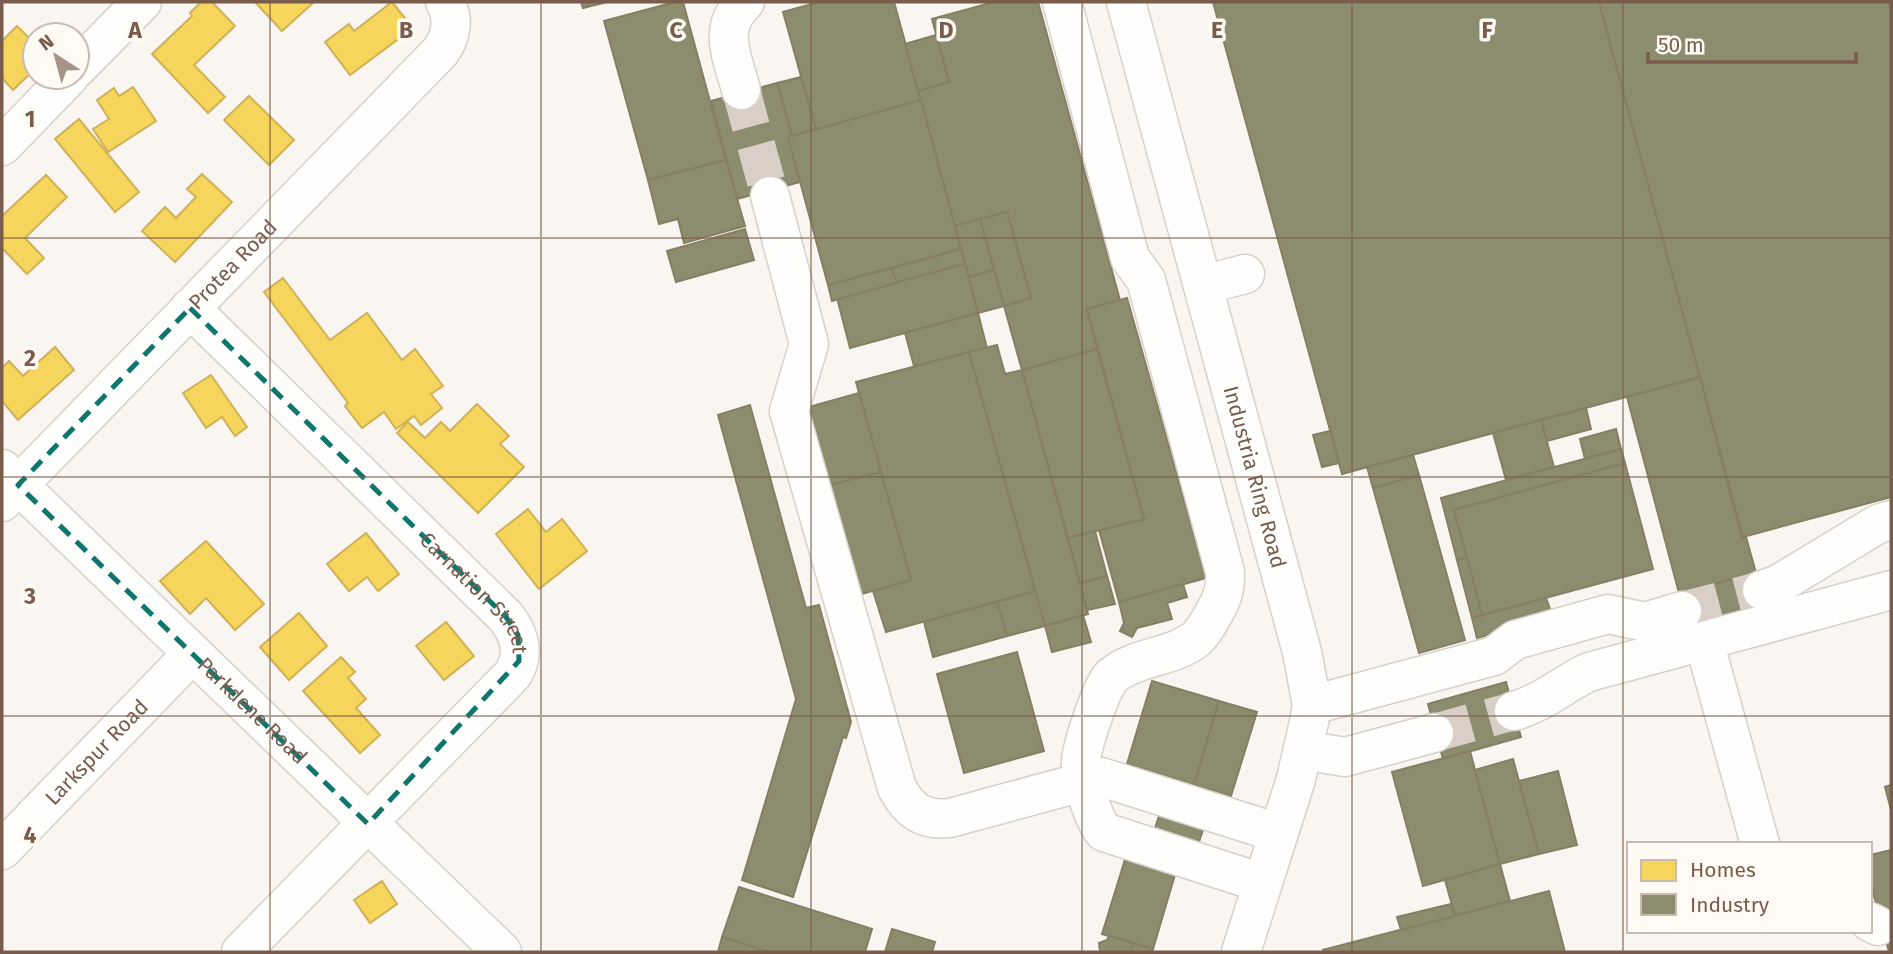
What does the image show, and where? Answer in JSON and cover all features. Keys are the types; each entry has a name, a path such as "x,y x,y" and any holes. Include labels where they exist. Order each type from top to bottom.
{"street":[{"path":"91,54 142,2"},
{"path":"741,90 728,34 733,15 745,2"},
{"path":"1062,2 1130,258 1146,280 1226,583 1219,605 1198,637 1188,644 1125,667 1105,682 1080,762 1084,780 1096,820 1104,832 1262,883"},
{"name":"Industria Ring Road","path":"1126,2 1301,652 1312,705 1303,750 1241,952"},
{"name":"Protea Road","path":"7,485 190,308 440,52 446,43 448,11"},
{"path":"2,146 55,91"},
{"path":"770,196 809,344 789,411 897,788 903,801 923,816 936,820 1101,777 1278,833"},
{"path":"1203,285 1245,274"},
{"name":"Carnation Street","path":"190,308 506,617 518,635 520,648 519,661 513,674 242,952"},
{"name":"Parkdene Road","path":"7,485 192,654 502,952"},
{"path":"1762,590 1777,585 1878,524 1891,520"},
{"path":"1514,710 1546,698 1571,680 1693,626 1891,590"},
{"path":"1312,705 1494,656 1515,640 1608,614 1645,622 1693,626"},
{"path":"1693,626 1759,842"},
{"name":"Larkspur Road","path":"2,850 192,654"},
{"path":"1303,750 1345,757 1434,733"}],"highlighted area":[{"path":"190,308 506,617 518,635 519,661 368,824 18,485"}],"building: Homes":[{"path":"201,2 212,2 235,26 194,65 225,97 208,113 152,54 192,16 190,13"},
{"path":"255,2 312,2 313,3 282,31"},
{"path":"392,2 413,28 350,75 325,42 349,24 354,31"},
{"path":"17,26 21,30 21,82 13,90 2,78 2,41"},
{"path":"133,87 156,121 108,152 93,129 109,119 97,100 114,88 119,96"},
{"path":"249,96 294,140 269,165 224,120"},
{"path":"79,119 139,192 115,212 55,139"},
{"path":"202,174 232,202 175,262 142,231 165,207 176,218 196,197 187,189"},
{"path":"46,175 67,197 25,238 44,258 27,274 2,248 2,216"},
{"path":"283,278 330,340 367,313 402,360 415,349 443,386 431,394 442,408 421,425 414,416 396,429 384,412 362,428 345,406 348,403 264,292"},
{"path":"55,347 74,370 18,420 2,401 2,368 9,361 23,376"},
{"path":"211,375 247,427 235,436 222,417 206,428 183,393"},
{"path":"477,404 509,436 500,444 524,467 478,513 397,433 408,422 425,438 441,422 450,431"},
{"path":"528,509 546,532 562,519 587,551 539,589 496,534"},
{"path":"366,533 399,574 378,591 367,577 349,591 327,564"},
{"path":"206,541 264,604 235,630 206,598 190,614 160,581"},
{"path":"299,613 327,646 289,680 260,647"},
{"path":"446,622 474,656 444,680 416,646"},
{"path":"341,657 355,672 348,678 366,699 356,708 380,735 360,753 303,691"},
{"path":"382,881 397,904 370,923 354,900"}],"building: Industry":[{"path":"581,2 607,2 583,8"},
{"path":"683,2 726,160 648,180 604,21"},
{"path":"819,2 894,2 921,100 816,130 783,12"},
{"path":"994,2 1038,2 1120,300 1087,309 1097,349 1022,370 1004,306 1031,298 1007,212 955,226 918,91 949,82 932,19"},
{"path":"1213,2 1599,2 1700,377 1342,474"},
{"path":"1599,2 1891,2 1891,497 1743,537"},
{"path":"936,35 949,82 918,91 905,44"},
{"path":"801,77 816,130 792,136 777,83"},
{"path":"777,83 792,136 788,137 800,182 737,199 711,101"},
{"path":"921,100 961,249 828,285 788,137"},
{"path":"726,160 745,226 684,243 678,219 659,224 648,180"},
{"path":"1007,212 1031,298 1004,306 980,219"},
{"path":"980,219 994,270 969,277 955,226"},
{"path":"745,229 754,260 676,282 667,251"},
{"path":"961,249 965,264 896,283 892,268"},
{"path":"965,264 978,313 850,348 837,298"},
{"path":"892,268 896,283 832,301 828,285"},
{"path":"994,270 1004,306 978,313 969,277"},
{"path":"1127,298 1206,578 1119,602 1099,530 1144,519 1087,309"},
{"path":"978,313 987,348 914,366 905,333"},
{"path":"997,345 1005,374 1022,370 1088,614 1045,626 969,352"},
{"path":"1097,349 1144,519 1068,538 1022,370"},
{"path":"969,352 1035,591 886,632 873,591 911,580 856,382"},
{"path":"1700,377 1742,539 1746,537 1756,573 1679,593 1627,397"},
{"path":"859,393 881,472 830,485 809,407"},
{"path":"750,405 806,608 819,605 851,722 846,738 843,737 793,897 742,880 796,699 718,415"},
{"path":"1586,408 1591,429 1547,441 1541,420"},
{"path":"1541,420 1554,467 1506,480 1493,433"},
{"path":"1616,429 1621,449 1585,459 1580,439"},
{"path":"1330,431 1339,463 1322,467 1313,435"},
{"path":"1621,449 1625,463 1454,510 1467,557 1457,560 1441,498"},
{"path":"1413,455 1419,475 1373,488 1367,467"},
{"path":"1625,463 1653,569 1482,615 1454,510"},
{"path":"881,472 911,580 858,595 830,485"},
{"path":"1419,475 1465,640 1419,653 1373,488"},
{"path":"1095,531 1107,576 1080,583 1068,538"},
{"path":"1467,557 1482,615 1472,618 1457,560"},
{"path":"1756,573 1765,609 1688,628 1679,593"},
{"path":"1107,576 1115,604 1087,610 1080,583"},
{"path":"1183,584 1187,597 1167,603 1172,619 1137,628 1132,637 1120,631 1124,623 1119,602"},
{"path":"1035,591 1045,626 1007,636 997,602"},
{"path":"1546,598 1553,617 1477,638 1472,618"},
{"path":"997,602 1007,636 933,657 924,622"},
{"path":"1083,615 1091,642 1052,652 1045,626"},
{"path":"1017,652 1044,751 964,773 937,674"},
{"path":"1152,681 1219,701 1194,785 1127,764"},
{"path":"1506,682 1521,737 1443,759 1428,704"},
{"path":"1219,701 1257,712 1231,796 1194,785"},
{"path":"1470,751 1500,864 1423,886 1392,772"},
{"path":"1513,759 1539,854 1500,864 1475,770"},
{"path":"1558,771 1577,845 1539,854 1519,781"},
{"path":"1891,785 1891,810 1885,787"},
{"path":"1161,810 1205,824 1196,851 1152,837"},
{"path":"1891,850 1891,952 1872,888 1872,855"},
{"path":"1127,853 1177,868 1153,949 1102,934"},
{"path":"1500,864 1510,901 1455,916 1445,880"},
{"path":"739,887 872,929 865,952 770,952 722,937"},
{"path":"1549,891 1565,952 1323,950"},
{"path":"1451,904 1455,916 1401,930 1397,917"},
{"path":"892,929 935,942 932,952 885,952"},
{"path":"1109,936 1133,943 1130,952 1100,952 1099,943 1107,940"},
{"path":"722,937 770,952 718,952"},
{"path":"1133,943 1153,949 1152,952 1130,952"}],"tunnel":[{"path":"741,90 770,196"},
{"path":"1682,611 1762,590"},
{"path":"1434,733 1514,711"}]}
